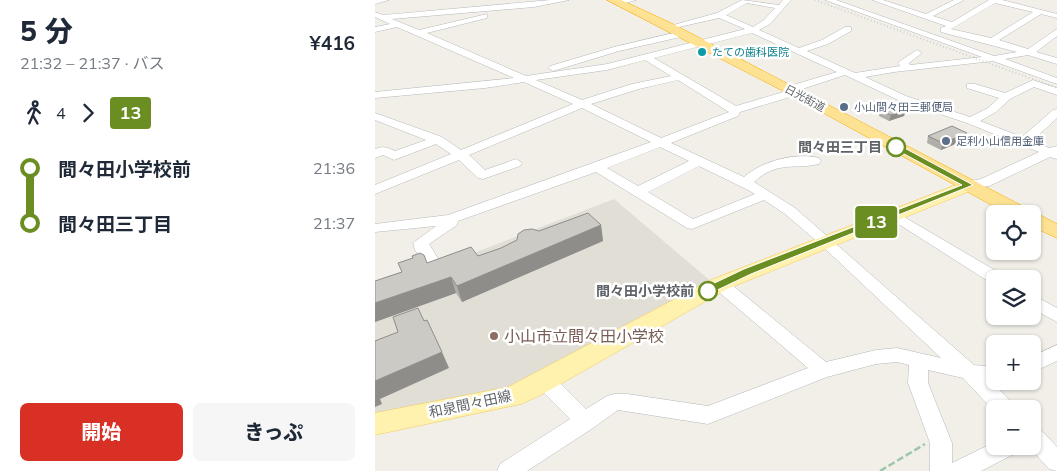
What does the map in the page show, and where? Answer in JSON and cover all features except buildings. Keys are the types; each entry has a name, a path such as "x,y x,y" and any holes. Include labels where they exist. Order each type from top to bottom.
{"highway":[{"name":"日光街道","path":"621,1 1006,205"},
{"path":"1041,223 1057,232"}],"main road":[{"name":"和泉間々田線","path":"375,424 512,397 545,381 720,284 969,185"}],"street":[{"path":"375,2 385,0"},
{"path":"513,0 531,5"},
{"path":"378,16 531,5 565,0"},
{"path":"375,95 526,79 607,67 753,30 767,22 787,0"},
{"path":"829,0 1057,81"},
{"path":"876,0 1057,62"},
{"path":"893,6 904,0"},
{"path":"925,17 960,0"},
{"path":"932,37 994,0 1057,16"},
{"path":"526,79 720,15 747,1 780,7"},
{"path":"418,33 502,11 505,7"},
{"path":"992,41 1039,12"},
{"path":"720,15 902,98 1055,152"},
{"path":"378,16 582,104 745,183 765,195 790,211 825,241 969,372 996,400"},
{"path":"375,30 398,24"},
{"path":"951,26 967,25"},
{"path":"799,51 825,42 848,28"},
{"path":"995,31 1005,33"},
{"path":"375,228 435,222 464,214 660,143 734,114 735,110 850,74 1030,52 1057,32"},
{"path":"907,68 903,63 917,53"},
{"path":"645,56 735,110"},
{"path":"375,190 582,104 636,86 679,77"},
{"path":"971,121 992,110 1006,98 1033,83 1057,92"},
{"path":"971,86 1006,98"},
{"path":"1024,142 1057,112"},
{"path":"375,116 436,140 461,155 483,175 516,163"},
{"path":"375,154 384,150 394,156 436,140"},
{"path":"969,185 984,183 1055,152"},
{"path":"745,183 760,171 776,165 799,160 815,161"},
{"path":"638,192 698,161"},
{"path":"597,167 692,225 765,195"},
{"path":"434,265 423,250 421,243 464,214"},
{"path":"894,215 986,272"},
{"path":"720,284 823,370"},
{"path":"1041,306 1057,316"},
{"path":"1041,361 1057,352"},
{"path":"508,471 614,402 627,402 708,415 823,370 876,357 897,355 969,372 986,374"},
{"path":"919,360 918,382 941,442 941,471"},
{"path":"545,381 586,422"},
{"path":"1041,445 1057,462"},
{"path":"959,471 990,455"}],"path":[{"path":"880,471 938,436"}],"shaded area":[{"name":"小山市立間々田小学校","path":"614,199 713,283 528,380 478,398 375,416 375,291"}],"railway":[{"path":"815,0 1057,88"}],"bus line":[{"name":"13","path":"708,291 747,272 969,185 896,147"}],"place":[{"name":"たての歯科医院","path":"702,52"},
{"name":"小山間々田三郵便局","path":"844,107"},
{"name":"足利小山信用金庫","path":"946,141"},
{"name":"間々田三丁目","path":"896,147"},
{"name":"間々田小学校前","path":"708,291"},
{"name":"小山市立間々田小学校","path":"494,336"}]}
